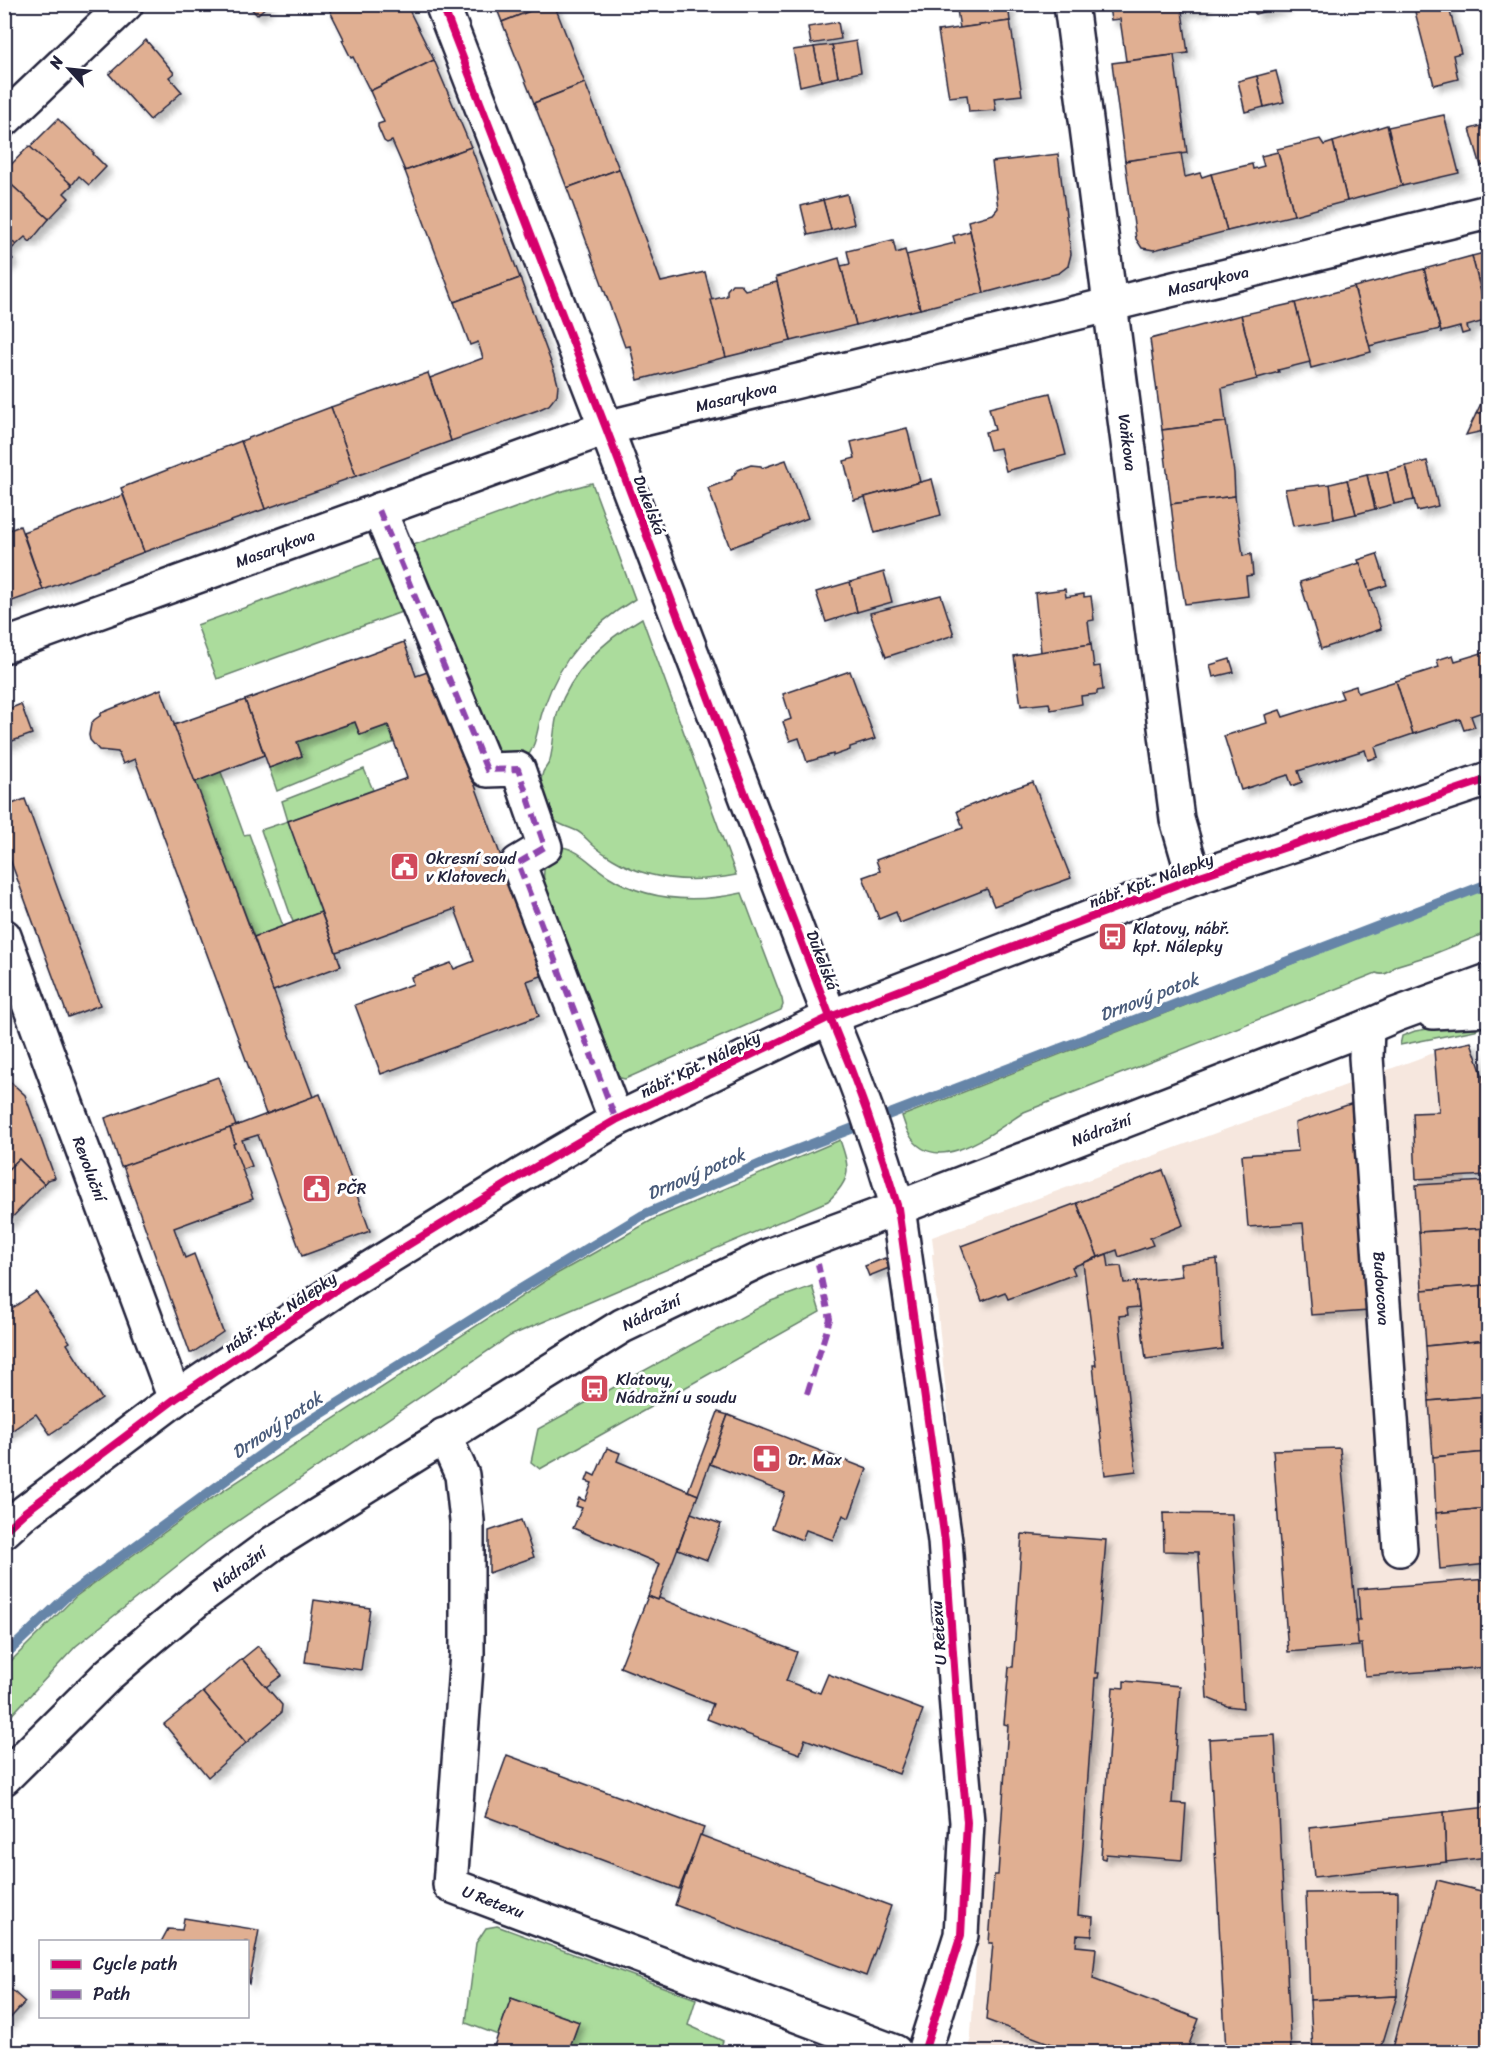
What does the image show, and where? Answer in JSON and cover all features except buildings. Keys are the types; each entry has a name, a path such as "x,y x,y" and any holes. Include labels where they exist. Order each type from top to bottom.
{"street":[{"path":"4,120 126,4"},
{"name":"Dukelská","path":"442,4 830,1017 852,1068"},
{"name":"Vaňkova","path":"1071,4 1177,819 1194,878"},
{"name":"Masarykova","path":"4,646 606,428 1488,212"},
{"path":"380,510 487,770 518,769 545,847 518,863 616,1120"},
{"name":"nábř. Kpt. Nálepky","path":"4,1531 25,1512 175,1399 343,1285 616,1120 830,1017 1194,878 1488,779"},
{"name":"Revoluční","path":"4,936 175,1399"},
{"name":"Nádražní","path":"4,1778 109,1674 203,1595 272,1544 622,1326 768,1256 1488,981"},
{"name":"Nádražní","path":"1381,1021 1488,1009"},
{"name":"Budovcova","path":"1381,1021 1367,1069 1400,1549"},
{"name":"U Retexu","path":"852,1068 898,1208 945,1541 967,1822 961,1935 924,2052"},
{"name":"U Retexu","path":"444,1436 462,1475 467,1521 467,1654 450,1885 895,2052"}],"shaded area":[{"path":"1450,1047 1488,1369 1488,2052 983,2052 970,2048 984,1801 932,1237"}],"green space":[{"path":"592,483 635,599 605,620 579,644 551,689 530,753 526,759 507,759 497,753 408,547 559,492"},
{"path":"387,556 407,610 217,679 197,625"},
{"path":"642,618 736,875 689,880 673,879 627,867 596,848 579,832 557,822 544,803 541,792 542,777 550,760 556,717 564,696 591,657 615,636"},
{"path":"355,722 360,735 388,725 395,742 277,791 269,768 302,756 297,742"},
{"path":"364,769 373,790 288,821 282,801"},
{"path":"221,772 244,835 249,834 283,926 254,937 195,782"},
{"path":"288,821 321,912 293,922 261,830"},
{"path":"562,847 574,851 624,885 640,891 690,899 742,893 782,999 781,1010 625,1079 611,1076 545,892 545,865 550,855"},
{"path":"1488,887 1488,932 1431,955 1395,966 1387,973 1376,973 1024,1112 998,1130 966,1147 949,1152 934,1152 920,1147 907,1130 902,1116"},
{"path":"1483,1020 1488,1025 1475,1030 1400,1045 1402,1036 1415,1031"},
{"path":"840,1140 846,1159 847,1173 841,1186 828,1201 510,1336 207,1542 76,1646 5,1722 5,1667 75,1597 206,1502 553,1276 654,1219"},
{"path":"812,1286 820,1312 540,1469 531,1462 538,1429 771,1301"},
{"path":"497,1926 696,1999 688,2025 723,2041 719,2052 568,2052 579,2022 511,1998 498,2035 466,2023 476,1943 486,1928"}],"waterway":[{"name":"Drnový potok","path":"4,1656 67,1596 289,1434 643,1215 765,1162 1488,884"}],"marked path":[{"path":"379,510 487,770 518,769 545,847 518,863 616,1120"},
{"path":"807,1394 830,1319 818,1264"}],"cycle path":[{"path":"442,4 858,1088 898,1208 945,1541 967,1822 961,1935 924,2052"},
{"path":"4,1531 25,1512 175,1399 343,1285 616,1120 830,1017 1194,878 1488,779"}],"place":[{"name":"Okresní soud v Klatovech","path":"405,867"},
{"name":"Klatovy, nábř. kpt. Nálepky","path":"1112,937"},
{"name":"PČR","path":"316,1188"},
{"name":"Klatovy, Nádražní u soudu","path":"595,1388"},
{"name":"Dr. Max","path":"767,1459"}]}
